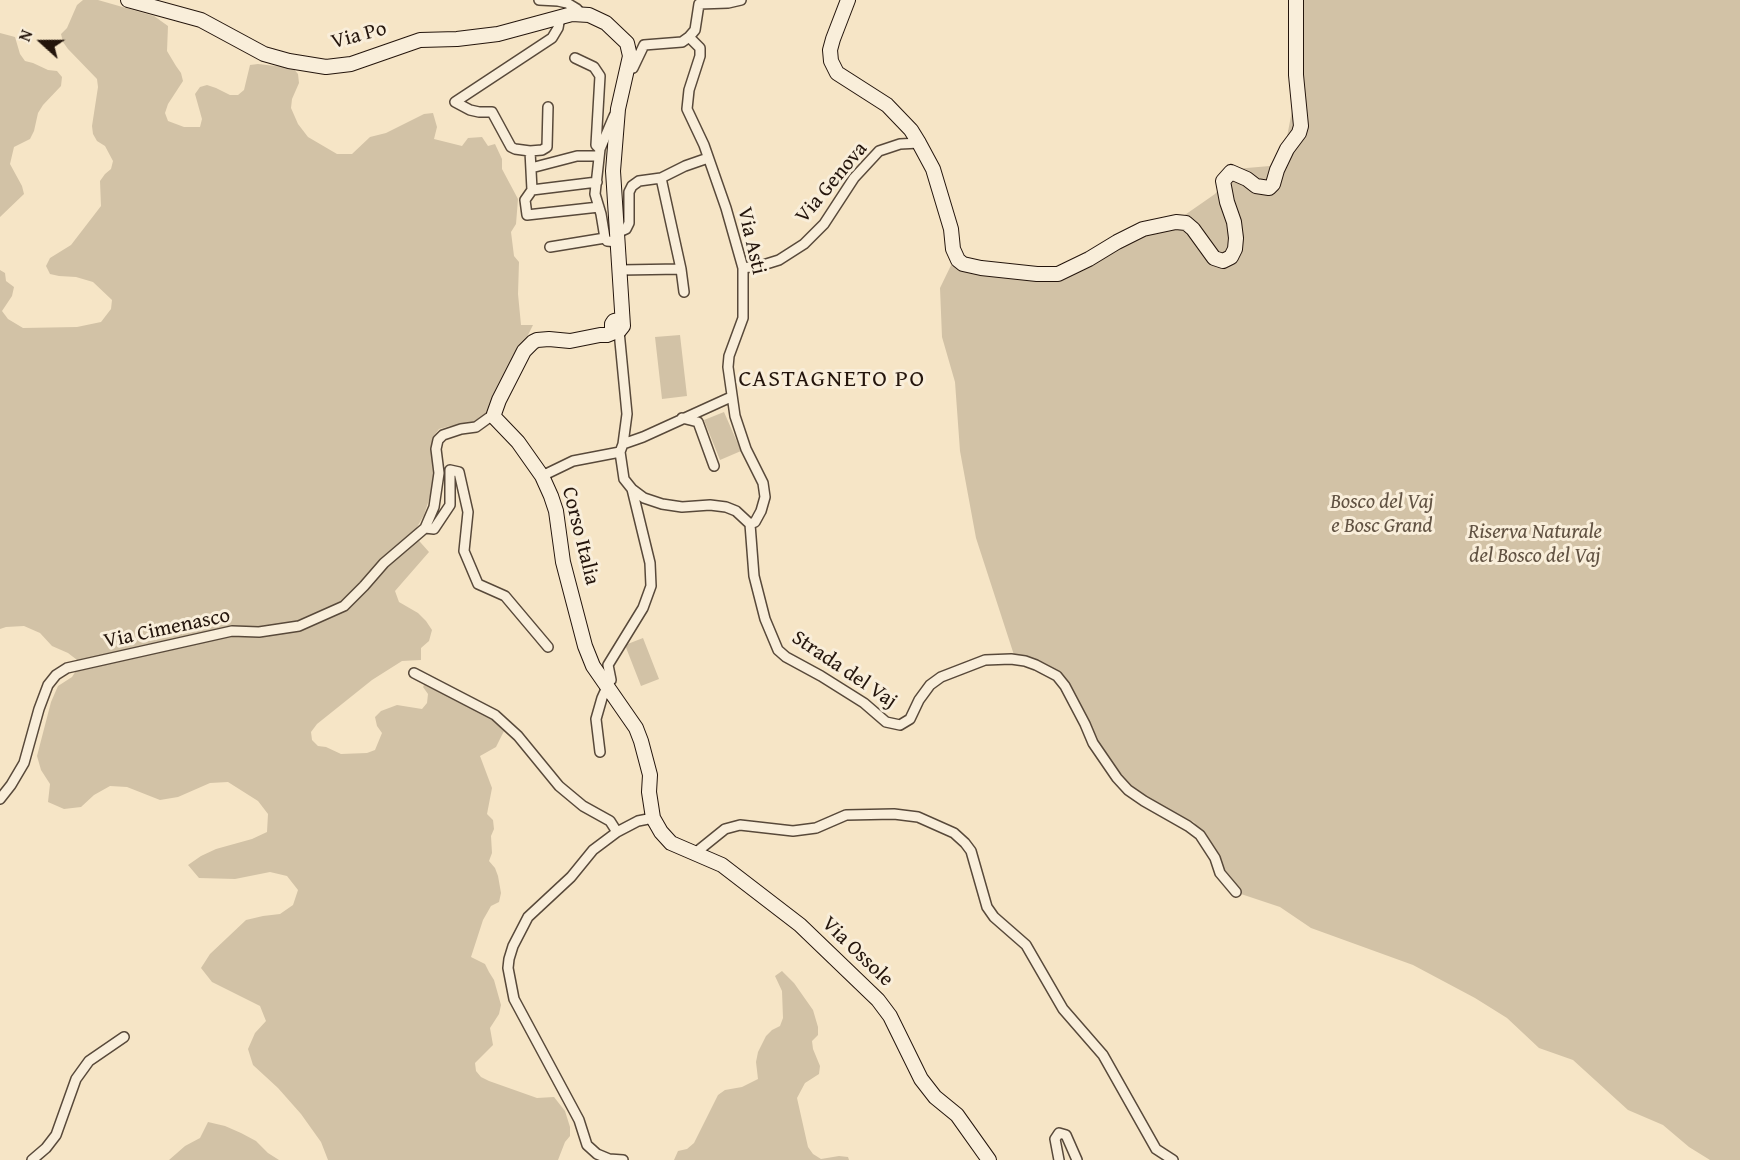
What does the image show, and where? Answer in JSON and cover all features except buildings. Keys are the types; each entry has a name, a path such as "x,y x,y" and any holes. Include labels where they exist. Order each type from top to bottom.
{"street":[{"name":"Via Po","path":"128,0 201,20 264,54 326,67 351,64 420,40 458,39 498,34 571,15"},
{"path":"538,0 567,3 577,9 558,28 552,38 455,102 470,110 492,112 511,147 530,151 547,147 548,107"},
{"path":"627,67 633,68 644,45 682,42 690,37 695,30 698,2 728,3 741,0"},
{"path":"848,0 833,39 830,50 831,61 837,73 887,105 911,130 933,169 951,229 953,249 958,260 963,264 1037,274 1058,274 1143,229 1176,222 1186,223 1193,229 1214,258 1222,261 1232,257 1236,238 1223,182 1231,172 1242,176 1256,186 1269,188 1273,184 1287,149 1299,133 1301,126 1296,75 1296,0"},
{"path":"571,15 595,17 606,23 627,43 630,56 618,109 613,171 613,238"},
{"name":"Via Asti","path":"690,37 700,48 700,56 689,90 687,109 704,145 726,208 743,268 743,318 728,360 735,416 746,449 763,483 765,497 755,522 750,524"},
{"path":"575,58 594,67 600,76 596,145 599,153"},
{"path":"618,109 599,153 595,194 613,238 620,270 621,302 617,326 627,414 622,448 624,479 644,498 682,507 710,505 726,507 736,511 750,524"},
{"name":"Via Genova","path":"743,268 779,260 804,244 824,224 855,178 879,151 900,144 919,143"},
{"path":"530,151 532,190 525,200 527,215 599,207"},
{"path":"531,168 577,156 599,153"},
{"path":"550,247 613,238 626,229 630,223 629,192 632,186 639,181 661,178 708,158"},
{"path":"661,178 684,292"},
{"path":"532,190 597,182"},
{"path":"620,270 681,269"},
{"path":"494,414 499,400 529,345 537,340 570,341 600,335 617,326"},
{"path":"542,476 573,461 622,448 731,397"},
{"name":"Corso Italia","path":"494,414 518,442 542,476 551,496 556,511 563,562 585,646 593,666 636,728 650,775 649,792 653,818"},
{"name":"Via Cimenasco","path":"0,799 24,763 39,708 48,685 56,675 67,668 232,631 259,632 299,626 344,606 384,563 424,528 434,507 439,473 436,449 438,440 442,435 476,427 494,414"},
{"path":"682,418 698,422 714,466"},
{"name":"Via Cimenasco","path":"424,528 434,529 450,505 450,470 459,472 468,512 464,551 478,584 505,597 548,647"},
{"path":"600,752 596,719 606,686 611,680 608,665 643,608 651,586 650,563 632,489"},
{"name":"Strada del Vaj","path":"750,524 754,576 765,619 778,650 786,657 864,703 886,722 900,725 910,719 930,685 941,677 985,660 1011,658 1036,665 1057,676 1065,686 1093,743 1117,778 1128,790 1144,801 1200,835 1215,858 1220,873 1236,892"},
{"path":"414,673 495,715 518,736 559,786 583,806 610,821 617,832"},
{"path":"694,854 725,829 740,825 793,831 816,828 846,815 894,814 918,817 954,833 970,851 987,906 994,916 1026,945 1063,1009 1102,1055 1156,1149 1173,1160"},
{"path":"623,1160 609,1159 597,1154 587,1145 579,1120 514,999 508,968 513,946 528,917 571,877 593,850 617,832 638,821 653,818"},
{"name":"Via Ossole","path":"653,818 671,843 722,865 800,925 878,1000 891,1016 921,1079 935,1097 957,1115 989,1160"},
{"path":"32,1160 56,1135 76,1079 89,1061 124,1037"},
{"path":"1059,1160 1055,1139 1059,1133 1066,1135 1077,1160"}],"green space":[{"path":"83,0 98,0 154,16 168,26 167,51 181,73 183,81 168,104 165,113 168,121 184,127 200,127 202,119 195,94 200,87 207,85 230,95 238,95 244,90 250,65 258,64 293,68 298,74 299,83 291,108 298,124 308,137 337,154 352,154 370,137 386,133 424,114 433,113 437,127 434,139 462,146 468,138 482,137 488,146 495,144 502,159 502,169 518,199 516,224 511,232 514,256 519,262 518,294 521,325 533,325 489,413 475,423 439,429 433,437 431,449 434,484 424,515 413,534 429,552 395,591 399,602 418,613 426,621 432,630 429,641 421,648 421,660 402,661 372,680 317,724 311,732 312,740 318,746 341,754 367,753 375,750 382,733 375,717 381,711 397,705 422,709 427,703 428,694 423,687 425,683 481,710 504,731 496,747 480,756 492,788 487,814 493,820 494,829 491,836 492,853 489,861 498,876 501,893 499,902 491,906 483,920 471,957 485,964 494,980 501,1005 499,1014 490,1028 493,1045 475,1063 476,1071 489,1081 537,1098 554,1097 565,1111 570,1127 570,1136 558,1160 328,1160 321,1142 301,1114 253,1065 248,1049 255,1033 266,1021 260,1006 212,982 201,968 210,954 246,920 280,914 293,905 298,890 287,876 270,872 235,879 199,878 188,865 216,849 252,839 267,832 268,814 258,801 228,782 210,783 178,797 160,800 127,787 110,786 94,795 81,807 64,809 48,802 50,784 41,770 37,756 51,702 58,686 72,677 81,663 68,653 52,646 40,633 24,626 0,629 0,270 5,273 6,281 14,287 12,296 2,311 8,319 23,328 77,327 101,322 111,309 112,300 93,282 76,277 50,274 46,266 50,258 71,245 101,206 100,181 111,169 113,161 105,146 97,141 93,134 97,79 68,49 61,34 67,28 77,5"},
{"name":"Bosco del Vaj e Bosc Grand","path":"1291,0 1740,0 1740,1160 1710,1160 1689,1147 1663,1125 1628,1110 1573,1060 1539,1048 1507,1018 1413,965 1311,928 1280,907 1238,893 1194,822 1162,808 1119,778 1093,737 1061,673 1039,661 1014,655 976,538 960,451 955,382 942,337 940,288 955,257 1031,271 1069,267 1179,219 1215,194 1235,169 1270,166 1287,137 1294,100"},
{"path":"0,33 15,37 20,54 25,61 57,71 62,77 61,86 38,113 30,139 14,147 10,164 24,194 0,217"},
{"path":"680,335 687,396 662,399 655,337"},
{"path":"724,412 741,451 720,460 704,420"},
{"path":"643,638 659,679 641,686 625,645"},
{"path":"782,971 794,983 813,1010 818,1027 818,1035 812,1041 820,1066 819,1074 805,1083 797,1098 808,1147 821,1159 839,1156 848,1157 849,1160 674,1160 678,1151 687,1149 694,1143 718,1095 725,1090 742,1087 758,1079 756,1062 758,1052 766,1036 780,1026 783,1018 782,991 775,976"},
{"path":"208,1122 225,1126 256,1141 279,1160 169,1160 185,1146 200,1138"}],"district":[{"name":"CASTAGNETO PO","path":"832,380"}],"park label":[{"name":"Riserva Naturale del Bosco del Vaj","path":"1535,545"}]}
